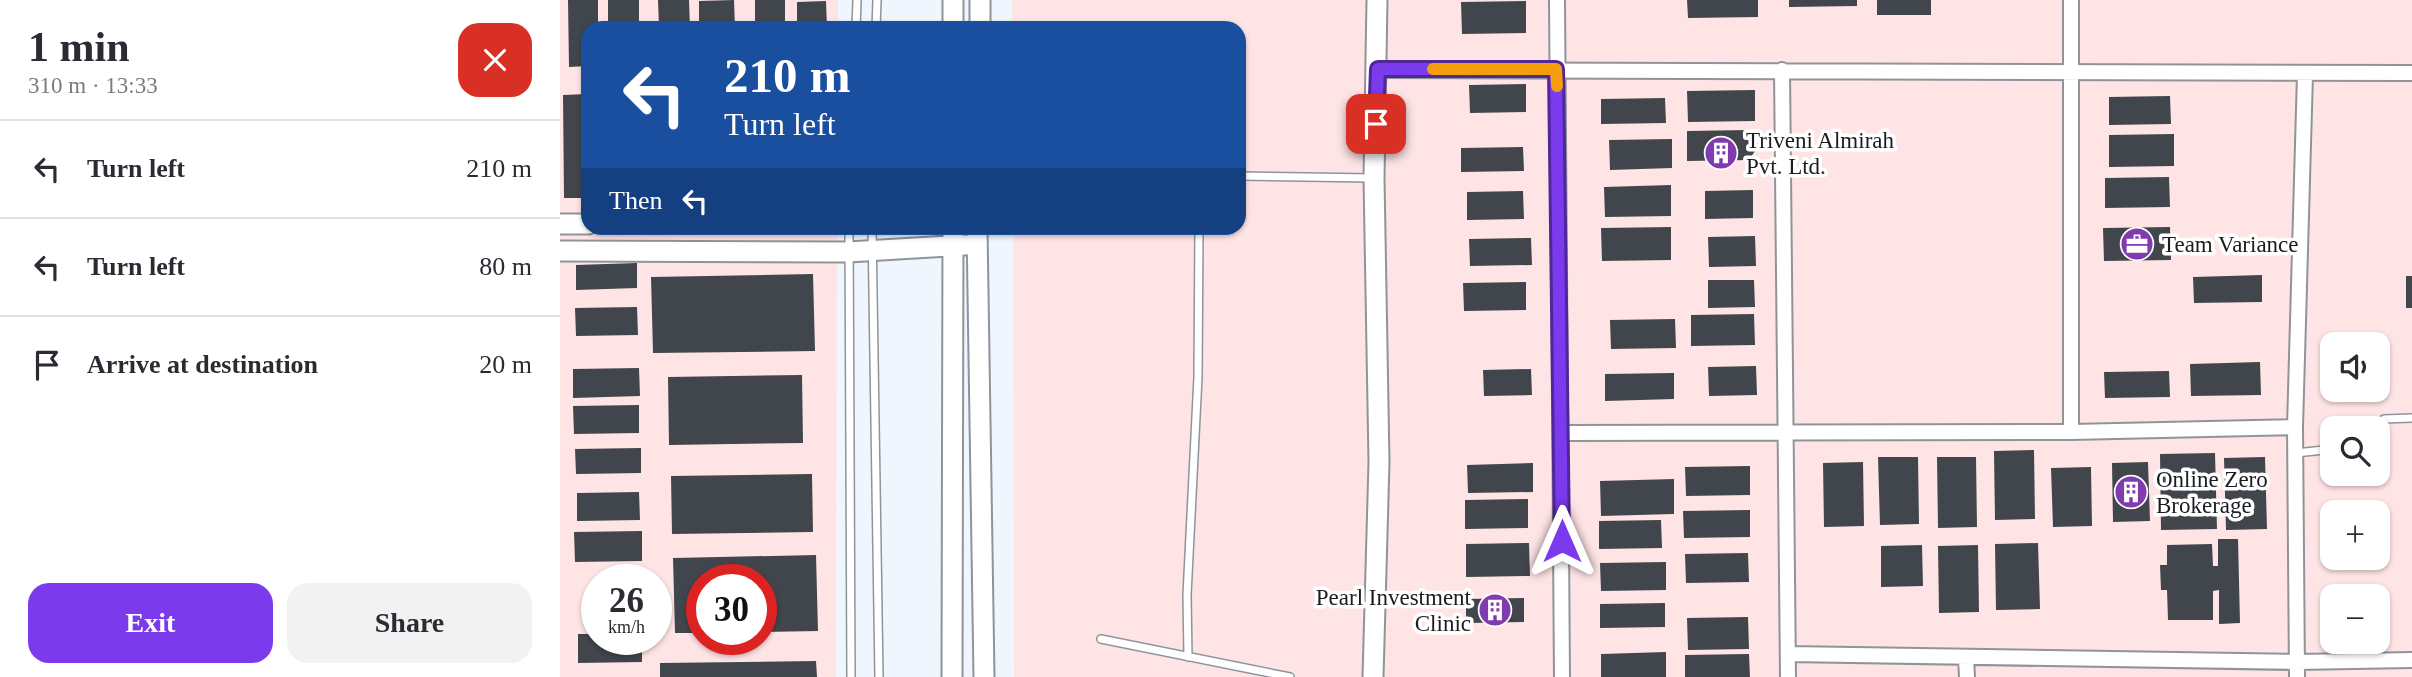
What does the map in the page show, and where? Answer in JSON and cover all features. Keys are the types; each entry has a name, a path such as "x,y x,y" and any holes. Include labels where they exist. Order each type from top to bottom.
{"street":[{"path":"953,0 953,21"},
{"path":"980,0 980,21"},
{"path":"1373,677 1378,462 1374,178 1378,69 1377,0"},
{"path":"1558,0 1556,69 1562,677"},
{"path":"2071,0 2071,432"},
{"path":"1378,69 2412,73"},
{"path":"1782,70 1788,677"},
{"path":"2297,670 2295,427 2305,74"},
{"path":"560,224 581,224"},
{"path":"560,251 848,252 874,251 954,237 978,236 984,677"},
{"path":"952,677 954,237"},
{"path":"1561,433 1787,430 2071,432 2295,427"},
{"path":"1788,654 2297,670 2412,660"},
{"path":"1966,658 1967,677"}],"lane":[{"path":"856,21 857,0"},
{"path":"876,21 877,0"},
{"path":"1246,176 1374,178"},
{"path":"849,235 851,677"},
{"path":"873,235 879,677"},
{"path":"1188,657 1187,594 1198,377 1199,235"},
{"path":"2390,419 2412,418"},
{"path":"2295,453 2320,450"},
{"path":"1101,639 1290,677"}],"shaded area":[{"path":"560,0 838,0 838,21 581,21 581,235 837,235 836,677 560,677"},
{"path":"1012,0 2412,0 2412,677 1014,677 1013,235 1246,235 1246,21 1012,21"}],"building":[{"path":"568,0 598,0 598,21 581,21 581,66 569,67"},
{"path":"608,0 639,0 639,21 608,21"},
{"path":"658,0 689,0 690,21 659,21"},
{"path":"734,0 735,21 699,21 699,1"},
{"path":"755,0 785,0 785,21 755,21"},
{"path":"1687,0 1758,0 1758,17 1688,18"},
{"path":"1789,0 1857,0 1857,6 1789,7"},
{"path":"1877,0 1931,0 1931,15 1877,15"},
{"path":"826,1 827,21 797,21 797,2"},
{"path":"1526,1 1526,33 1462,34 1461,2"},
{"path":"1526,84 1526,112 1470,113 1469,85"},
{"path":"1755,90 1755,121 1688,122 1687,91"},
{"path":"581,94 581,198 564,198 563,95"},
{"path":"2170,96 2171,124 2109,125 2109,97"},
{"path":"1665,98 1666,123 1601,124 1601,99"},
{"name":"Triveni Almirah Pvt. Ltd.","path":"1749,130 1759,145 1749,160 1687,161 1687,131"},
{"path":"2174,134 2174,166 2109,167 2109,135"},
{"path":"1672,139 1672,168 1610,170 1609,140"},
{"path":"1523,147 1524,171 1461,172 1461,148"},
{"path":"2169,177 2170,207 2105,208 2105,178"},
{"path":"1671,185 1671,216 1605,217 1604,187"},
{"path":"1753,190 1753,218 1705,219 1705,191"},
{"path":"1523,191 1524,219 1467,220 1467,192"},
{"path":"1671,227 1671,260 1602,261 1601,228"},
{"name":"Team Variance","path":"2170,227 2171,260 2104,261 2103,228"},
{"path":"1755,236 1756,266 1709,267 1708,237"},
{"path":"1531,238 1532,265 1470,266 1469,239"},
{"path":"637,263 637,288 576,290 576,265"},
{"path":"813,274 815,351 653,353 651,277"},
{"path":"2262,275 2262,302 2194,303 2193,277"},
{"path":"2406,276 2412,276 2412,308 2406,308"},
{"path":"1708,280 1754,280 1755,307 1708,308"},
{"path":"1526,282 1526,310 1464,311 1463,283"},
{"path":"637,307 638,335 576,336 575,308"},
{"path":"1754,314 1755,345 1691,346 1691,315"},
{"path":"1675,319 1676,348 1611,349 1610,320"},
{"path":"2260,362 2261,395 2191,396 2190,364"},
{"path":"1756,366 1757,395 1709,396 1708,367"},
{"path":"639,368 640,396 573,398 573,369"},
{"path":"1531,369 1532,395 1484,396 1483,370"},
{"path":"2169,371 2170,397 2105,398 2104,372"},
{"path":"1674,373 1674,399 1605,401 1605,374"},
{"path":"802,375 803,443 669,445 668,377"},
{"path":"639,405 639,433 574,434 573,406"},
{"path":"641,448 641,473 576,474 575,449"},
{"path":"2034,450 2035,519 1995,520 1994,451"},
{"path":"2215,453 2217,529 2161,530 2160,454"},
{"path":"1878,457 1918,457 1919,524 1880,525"},
{"path":"1937,457 1976,457 1977,527 1938,528"},
{"path":"2265,457 2267,529 2226,530 2224,458"},
{"path":"1863,462 1864,526 1824,527 1823,463"},
{"name":"Online Zero Brokerage","path":"2148,462 2150,521 2113,522 2112,463"},
{"path":"1533,463 1533,492 1468,493 1467,465"},
{"path":"1750,466 1750,495 1686,496 1685,467"},
{"path":"2091,467 2092,526 2053,527 2051,468"},
{"path":"812,474 813,532 672,534 671,476"},
{"path":"1674,479 1674,514 1601,516 1600,481"},
{"path":"639,492 640,520 577,521 577,493"},
{"path":"1528,499 1528,528 1465,529 1465,500"},
{"path":"1750,510 1750,537 1684,538 1683,511"},
{"path":"1661,520 1662,548 1599,549 1599,521"},
{"path":"642,531 642,561 575,562 574,532"},
{"path":"2218,539 2238,539 2240,623 2219,624 2219,590 2213,591 2213,620 2168,620 2167,590 2161,590 2160,565 2167,565 2167,545 2212,544 2213,566 2218,566"},
{"path":"1529,543 1530,576 1466,577 1466,544"},
{"path":"2038,543 2040,609 1996,610 1995,544"},
{"path":"1922,545 1923,586 1881,587 1881,546"},
{"path":"1978,545 1979,612 1939,613 1938,546"},
{"path":"1748,553 1749,582 1686,583 1685,554"},
{"path":"816,555 818,631 777,632 777,564 686,564 686,633 675,633 673,558"},
{"path":"1666,562 1666,590 1601,591 1600,563"},
{"name":"Pearl Investment Clinic","path":"1524,598 1524,622 1466,623 1466,599"},
{"path":"1665,603 1665,627 1600,628 1600,604"},
{"path":"1748,617 1749,649 1688,650 1687,618"},
{"path":"578,634 581,634 581,655 642,655 642,662 578,663"},
{"path":"1666,652 1666,677 1601,677 1601,654"},
{"path":"1749,654 1750,677 1685,677 1685,655"},
{"path":"816,661 817,677 660,677 660,663"}],"slow traffic":[{"path":"1433,69 1556,69 1557,86"}],"place":[{"name":"Triveni Almirah Pvt. Ltd.","path":"1721,153"},
{"name":"Team Variance","path":"2137,244"},
{"name":"Online Zero Brokerage","path":"2131,492"},
{"name":"Pearl Investment Clinic","path":"1495,610"}],"route":[{"path":"1376,124 1378,69 1556,69 1562,541"}]}
